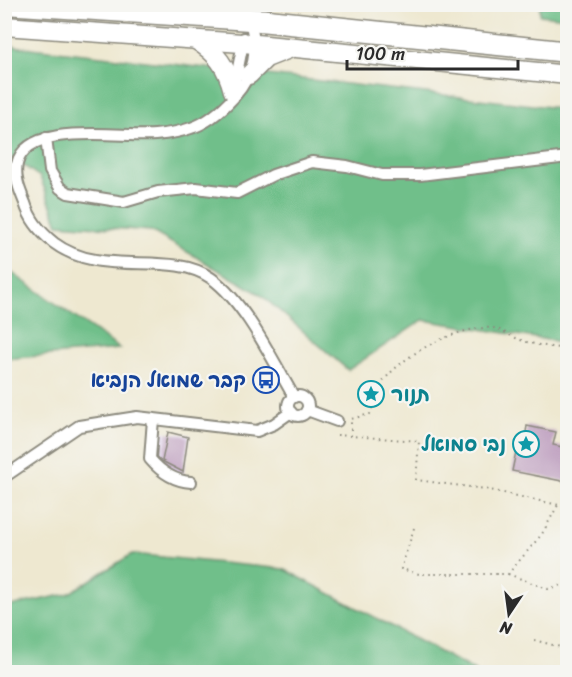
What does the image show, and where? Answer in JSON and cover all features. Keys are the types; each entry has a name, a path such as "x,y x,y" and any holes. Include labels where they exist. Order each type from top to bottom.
{"main road":[{"path":"4,5 250,21 567,53"},
{"path":"4,27 249,44 567,75"},
{"path":"196,40 217,56 230,77 230,98"},
{"path":"249,75 266,58 293,48"}],"street":[{"path":"250,21 249,75 230,98 202,124 155,135 75,135 46,138 28,146 22,153 16,171 28,213 37,228 62,249 91,260 178,267 210,278 226,293 248,321 294,397"},
{"path":"230,98 249,44"},
{"path":"46,138 50,171 60,188 68,193 124,202 159,192 196,188 237,193 273,175 312,162 347,166 382,175 420,175 567,157"},
{"path":"4,165 16,171"},
{"path":"294,397 299,396 306,400 307,410"},
{"path":"291,412 289,405 294,397"},
{"path":"291,412 300,416 307,410"},
{"path":"307,410 337,421"},
{"path":"4,477 79,426 137,417 257,431 274,424 291,412"},
{"path":"153,419 150,459 161,472 182,482 191,482"}],"lane":[{"path":"152,16 215,9 264,12 567,45"}],"path":[{"path":"351,436 351,419 370,414 379,388 389,374 417,351 447,337 465,331 494,328 518,340 567,349"},
{"path":"337,435 419,441 416,480 485,489 567,507"},
{"path":"508,574 542,534 558,505"},
{"path":"414,528 401,569 419,574 508,574 548,589 567,583"},
{"path":"562,649 567,637"},
{"path":"534,640 567,649"}],"shaded area":[{"path":"155,431 190,435 183,477 163,468 154,457"}],"green space":[{"path":"540,5 567,5 567,18 540,15"},
{"path":"4,45 567,109 567,343 423,320 348,370 260,294 151,231 58,224 40,177 5,153"},
{"path":"5,268 120,349 5,359"},
{"path":"132,554 284,569 477,672 5,672 5,607 68,594"}],"building":[{"path":"527,426 556,432 553,445 567,448 567,482 512,471 519,437 525,438"},
{"path":"168,432 188,437 183,472 162,461"}],"place":[{"name":"קבר שמואל הנביא","path":"266,380"},
{"name":"תנור","path":"371,394"},
{"name":"נבי סמואל","path":"526,444"}]}
